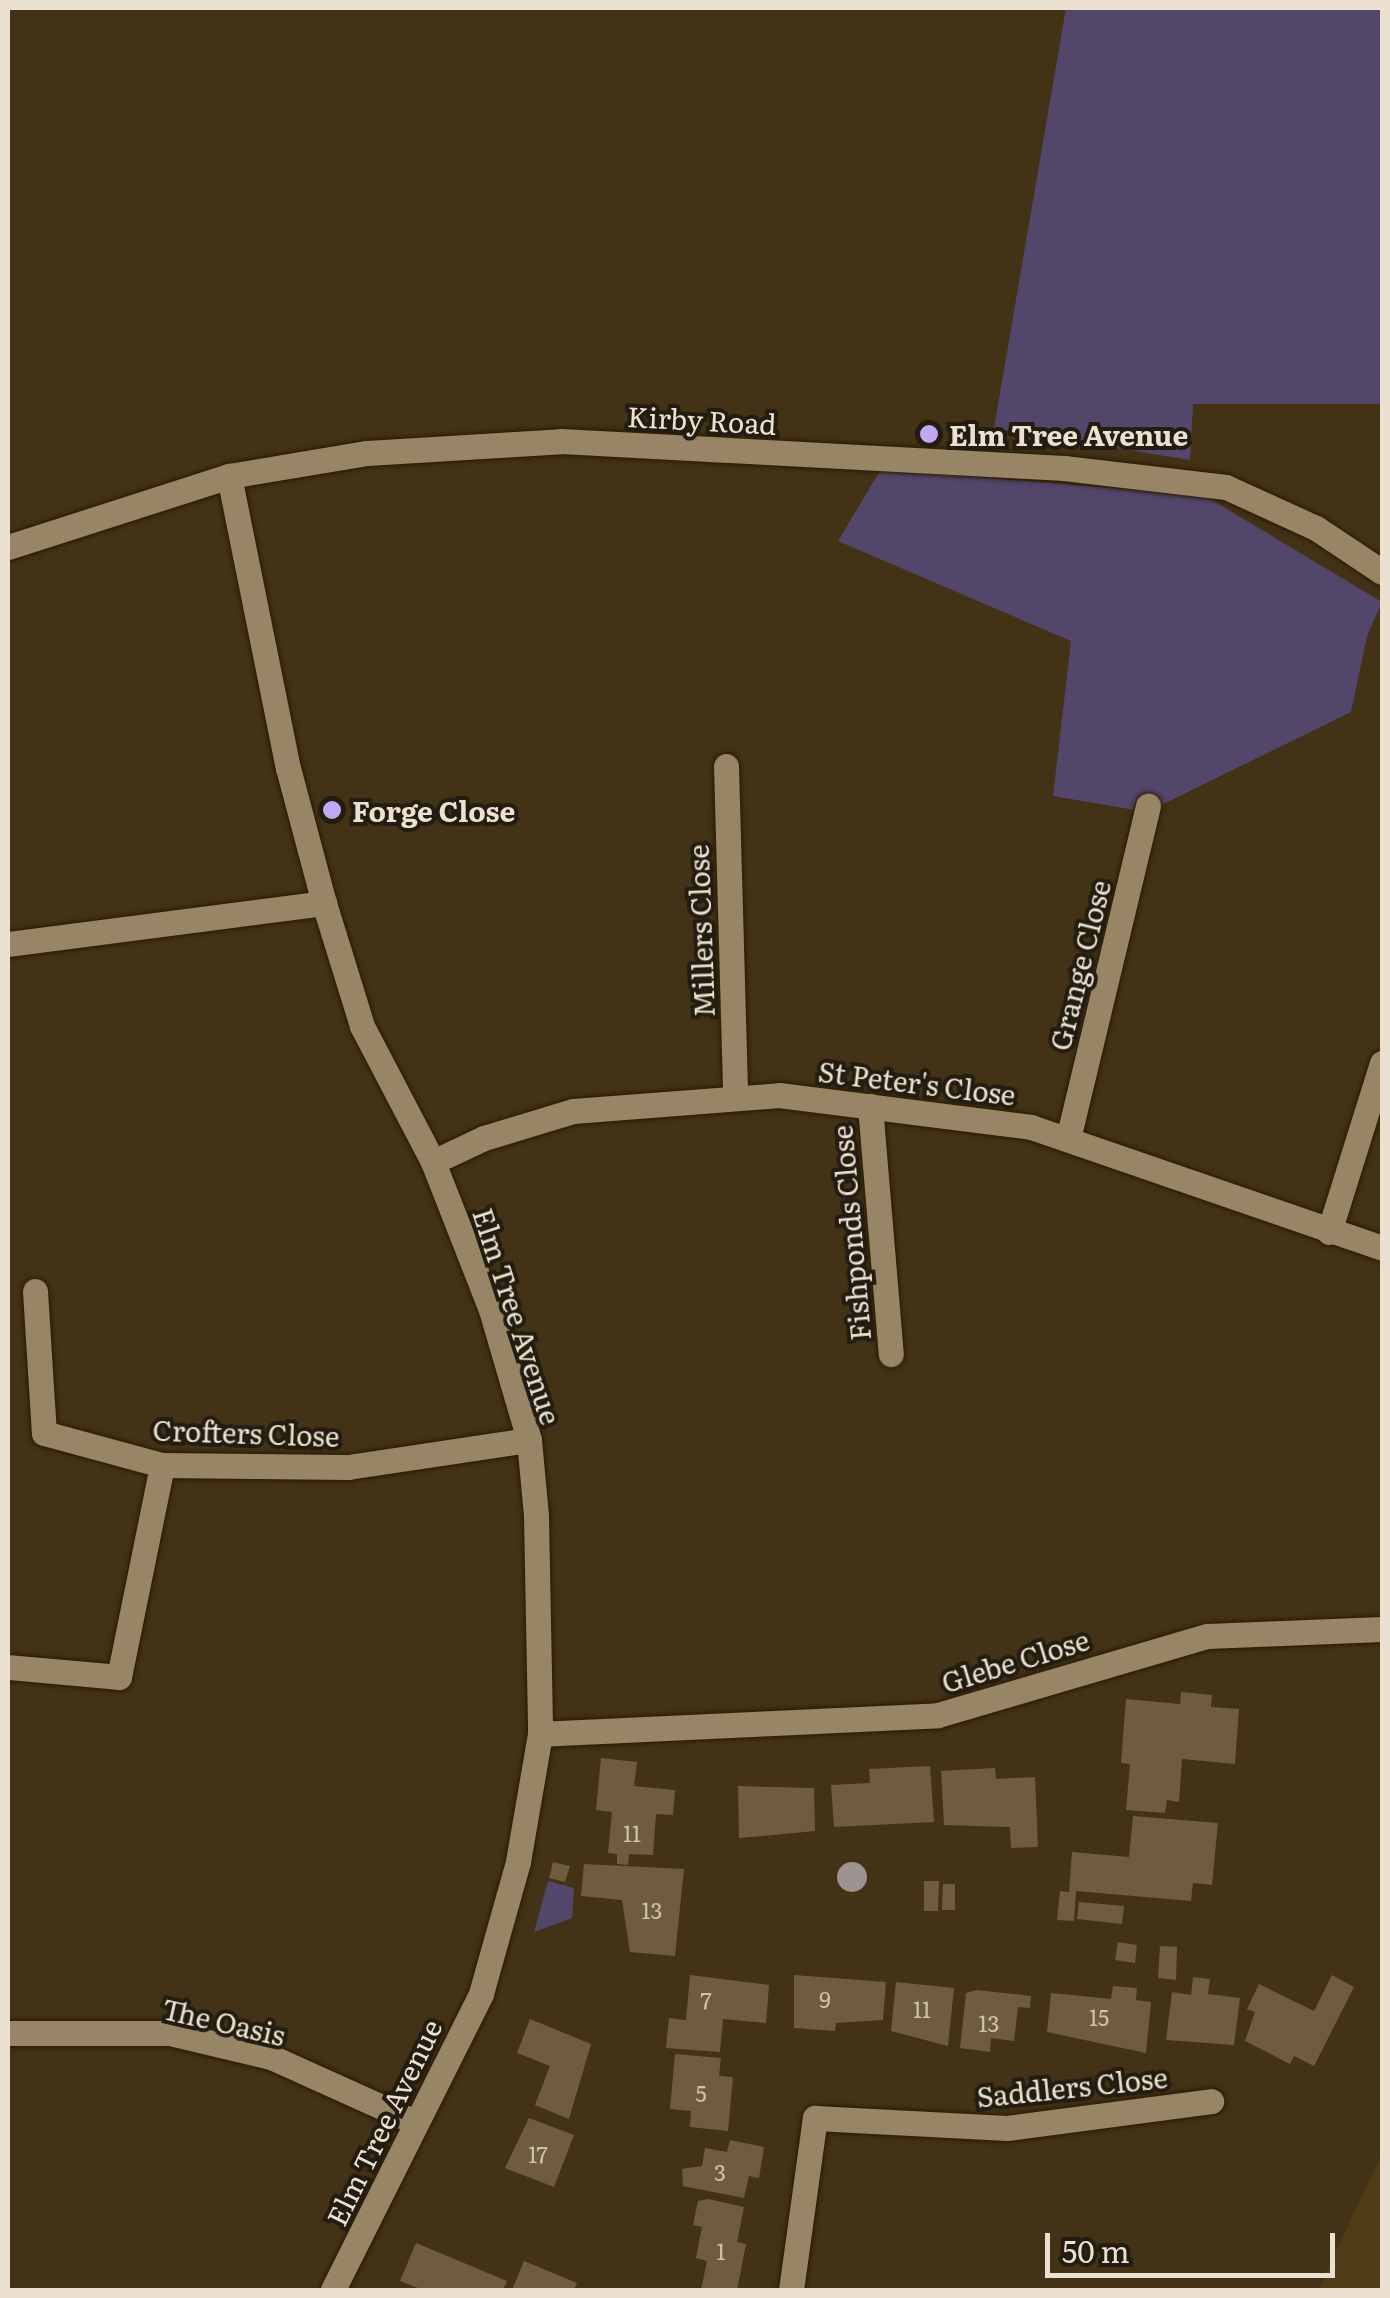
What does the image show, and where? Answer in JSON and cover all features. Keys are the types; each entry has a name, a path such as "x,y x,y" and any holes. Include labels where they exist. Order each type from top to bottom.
{"street":[{"name":"Kirby Road","path":"8,547 229,476 367,453 562,441 1064,468 1226,487 1316,528 1382,572"},
{"name":"Elm Tree Avenue","path":"229,476 288,768 362,1026 434,1162 491,1310 529,1440 540,1734 518,1862 481,1994 333,2290"},
{"name":"Millers Close","path":"726,766 735,1094"},
{"name":"Grange Close","path":"1068,1140 1148,805"},
{"path":"8,944 324,903"},
{"path":"1329,1232 1382,1063"},
{"name":"St Peter's Close","path":"434,1162 484,1138 573,1111 735,1094 870,1106 1031,1127 1382,1248"},
{"name":"Fishponds Close","path":"870,1106 891,1354"},
{"name":"Crofters Close","path":"35,1291 44,1433 162,1465 348,1467 529,1440"},
{"path":"8,1668 119,1677 162,1465"},
{"name":"Glebe Close","path":"540,1734 938,1715 1208,1636 1382,1629"},
{"name":"The Oasis","path":"8,2033 170,2033 271,2057 415,2122"},
{"name":"Saddlers Close","path":"791,2290 814,2118 1008,2128 1211,2101"}],"shaded area":[{"path":"1066,8 1382,8 1382,404 1193,404 1190,460 994,428"},
{"path":"881,469 1205,496 1382,602 1367,636 1351,712 1147,812 1053,796 1071,641 838,541"},
{"path":"548,1881 574,1888 572,1918 534,1932"},
{"path":"1382,2153 1382,2290 1318,2290"}],"building":[{"path":"1181,1692 1212,1695 1211,1707 1239,1709 1235,1764 1182,1759 1179,1802 1167,1800 1165,1813 1126,1810 1130,1764 1121,1763 1126,1699 1180,1704"},
{"path":"601,1758 637,1762 634,1786 675,1790 673,1815 656,1814 653,1855 629,1854 628,1865 617,1864 617,1854 608,1853 612,1812 596,1810"},
{"path":"930,1766 934,1822 834,1827 831,1785 870,1783 869,1769"},
{"path":"995,1768 996,1779 1035,1777 1038,1847 1011,1848 1010,1827 944,1825 941,1771"},
{"path":"738,1786 814,1788 815,1831 739,1838"},
{"path":"1133,1816 1218,1823 1212,1885 1193,1883 1191,1901 1076,1891 1074,1921 1057,1920 1060,1891 1069,1892 1072,1852 1129,1857"},
{"path":"553,1862 570,1866 565,1882 549,1878"},
{"path":"584,1864 684,1869 675,1956 630,1952 622,1900 581,1896"},
{"path":"924,1881 939,1881 938,1911 924,1911"},
{"path":"943,1884 955,1884 955,1910 942,1910"},
{"path":"1079,1902 1124,1906 1122,1924 1077,1919"},
{"path":"1118,1942 1137,1945 1135,1963 1115,1960"},
{"path":"1160,1946 1177,1947 1176,1980 1158,1978"},
{"path":"690,1975 769,1985 766,2023 723,2019 720,2052 666,2048 669,2018 686,2020"},
{"path":"794,1975 886,1982 883,2020 836,2023 835,2031 794,2028"},
{"path":"1332,1975 1354,1987 1314,2066 1294,2056 1290,2064 1245,2041 1255,2012 1247,2009 1259,1984 1314,2011"},
{"path":"1193,1977 1210,1979 1208,1994 1240,1998 1234,2045 1166,2040 1172,1992 1191,1995"},
{"path":"896,1982 954,1988 948,2046 891,2031"},
{"path":"1113,1986 1137,1988 1136,2000 1151,2002 1146,2053 1047,2032 1051,1993 1111,1999"},
{"path":"977,1990 1031,1996 1030,2008 1018,2007 1014,2041 991,2038 990,2052 960,2048 966,1993"},
{"path":"530,2019 591,2044 569,2119 535,2105 550,2066 517,2053"},
{"path":"675,2054 721,2058 719,2076 733,2077 728,2131 690,2127 691,2111 670,2109"},
{"path":"529,2118 574,2135 554,2187 505,2168"},
{"path":"730,2140 764,2147 759,2178 749,2176 744,2198 683,2186 682,2169 702,2166 705,2148 727,2152"},
{"path":"708,2199 744,2207 737,2242 746,2244 737,2290 701,2290 707,2261 696,2258 702,2227 693,2225 698,2201"},
{"path":"416,2243 507,2281 503,2290 423,2290 400,2281"},
{"path":"524,2261 577,2283 574,2290 512,2290"}],"place":[{"name":"Elm Tree Avenue","path":"929,434"},
{"name":"Forge Close","path":"332,810"}]}
